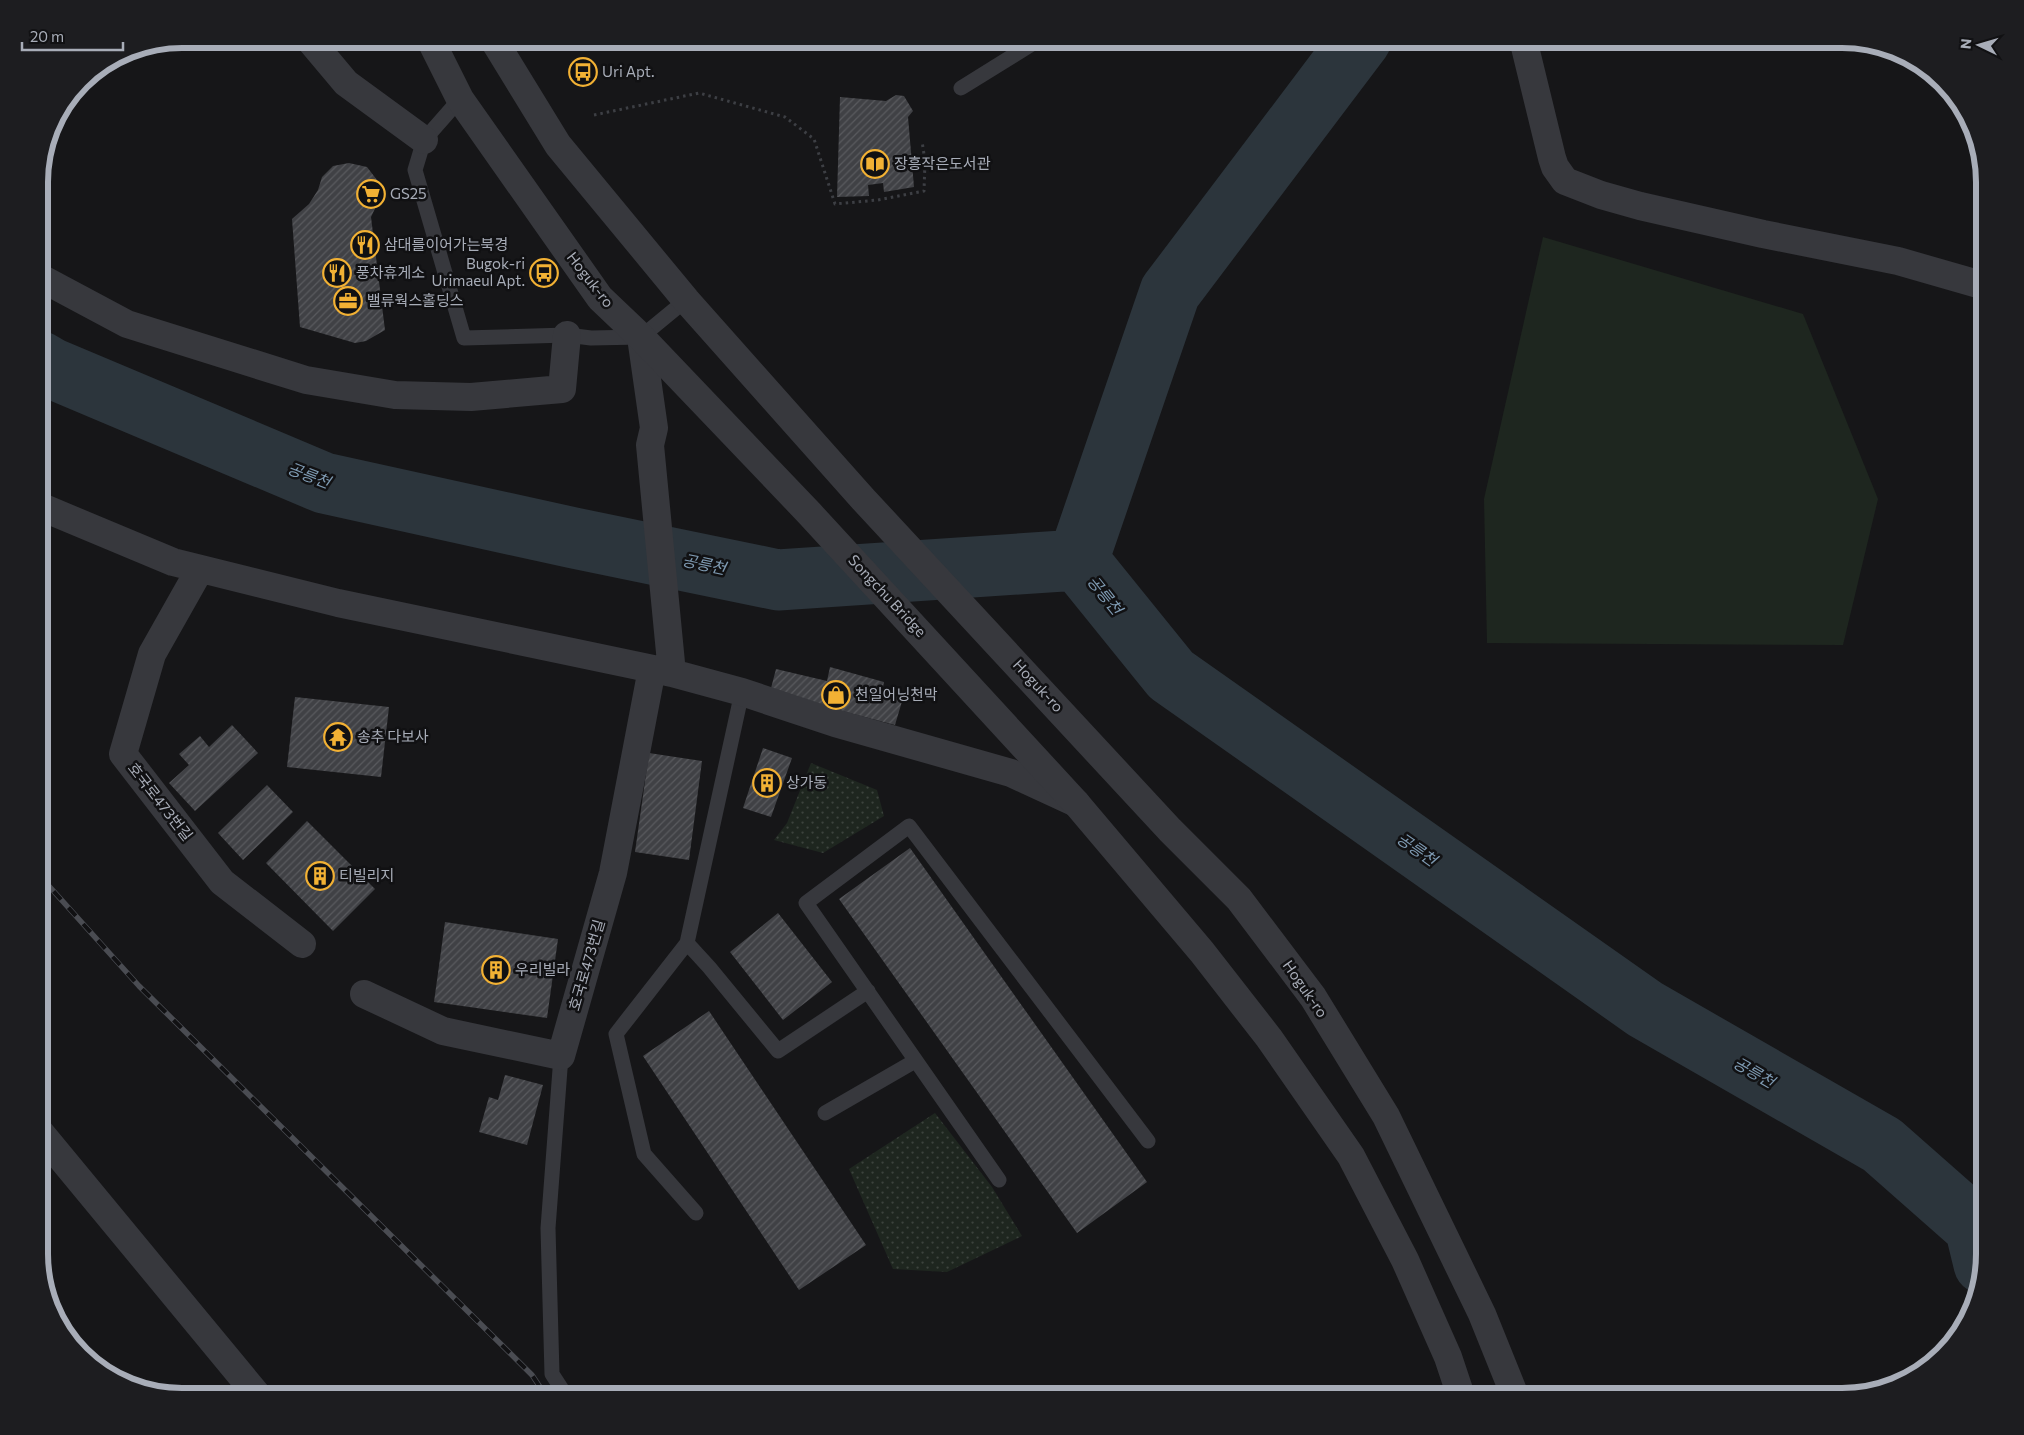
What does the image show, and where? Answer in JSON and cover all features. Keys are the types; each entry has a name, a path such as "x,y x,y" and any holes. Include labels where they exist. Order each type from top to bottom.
{"street":[{"path":"317,48 346,83 424,140"},
{"name":"Hoguk-ro","path":"434,48 460,99 600,298 641,337 810,514"},
{"path":"499,48 558,145 686,300"},
{"path":"1525,48 1552,158 1555,167 1566,181 1602,195 1640,206 1763,234 1898,261 1976,283"},
{"path":"48,282 127,324 306,380 395,395 471,397 562,388 567,335"},
{"name":"Hoguk-ro","path":"686,300 863,499 1170,830 1239,900 1313,997 1386,1116 1482,1314 1512,1388"},
{"name":"호국로473번길","path":"562,1056 613,873 662,671 650,445 654,428 641,337"},
{"path":"48,510 173,562 338,603 662,671 742,692 835,724 1011,773 1076,803 1202,952 1269,1038 1351,1156 1405,1260 1448,1358 1458,1388"},
{"name":"Songchu Bridge","path":"810,514 1076,803"},
{"name":"호국로473번길","path":"200,569 152,654 123,754 222,882 302,944"},
{"path":"364,994 444,1031 562,1056"},
{"path":"48,1142 251,1388"}],"lane":[{"path":"961,88 1025,48"},
{"path":"460,99 424,140 415,170 464,338 567,335 591,338 641,337 686,300"},
{"path":"696,1213 644,1154 616,1034 687,943 742,692"},
{"path":"999,1180 806,903 909,826 1148,1141"},
{"path":"687,943 709,966 778,1051 868,991"},
{"path":"561,1388 552,1374 548,1228 562,1056"},
{"path":"825,1113 915,1061"}],"path":[{"path":"594,115 699,93 785,117 814,138 835,204 878,200 924,191 925,161 922,141"}],"shaded area":[{"path":"1543,237 1803,314 1878,499 1843,645 1487,643 1484,499"},
{"path":"811,763 877,790 884,816 823,853 774,840 787,823"},
{"path":"935,1113 992,1187 1022,1236 947,1272 893,1269 849,1169"}],"building":[{"name":"장흥작은도서관","path":"896,95 904,96 913,111 908,117 914,187 884,192 883,183 868,185 869,196 837,197 840,97 886,101"},
{"name":"풍차휴게소","path":"349,163 367,167 377,180 380,198 371,217 385,330 366,341 355,343 300,327 292,219 309,204 318,190 322,177 333,166"},
{"name":"천일어닝천막","path":"830,667 884,682 882,692 903,698 895,725 770,692 776,669 827,681"},
{"name":"송추 다보사","path":"295,697 389,707 381,777 287,767"},
{"path":"232,725 258,753 195,811 169,783 189,765 179,754 200,736 209,747"},
{"name":"상가동","path":"763,748 792,758 771,817 743,808"},
{"path":"649,753 702,761 689,860 635,852"},
{"path":"267,785 293,812 243,860 218,833"},
{"name":"티빌리지","path":"307,821 375,889 333,931 266,863"},
{"path":"910,848 1147,1182 1077,1233 839,899"},
{"path":"778,913 832,982 783,1020 730,952"},
{"name":"우리빌라","path":"445,922 558,939 547,1018 434,1002"},
{"path":"709,1011 866,1245 799,1290 643,1056"},
{"path":"505,1075 543,1085 527,1145 479,1132 489,1097 498,1100"}],"waterway":[{"path":"1078,560 1170,292 1354,48"},
{"name":"공릉천","path":"48,366 324,483 574,538 778,580 1078,560 1171,675 1645,1009 1882,1145 1975,1227 1976,1231"}],"railway":[{"path":"48,885 139,986 532,1375 541,1388"}],"place":[{"name":"Uri Apt.","path":"583,72"},
{"name":"장흥작은도서관","path":"875,164"},
{"name":"GS25","path":"371,194"},
{"name":"삼대를이어가는북경","path":"365,245"},
{"name":"풍차휴게소","path":"337,273"},
{"name":"Bugok-ri Urimaeul Apt.","path":"544,273"},
{"name":"밸류웍스홀딩스","path":"348,301"},
{"name":"천일어닝천막","path":"836,695"},
{"name":"송추 다보사","path":"338,737"},
{"name":"상가동","path":"767,783"},
{"name":"티빌리지","path":"320,876"},
{"name":"우리빌라","path":"496,970"}]}
